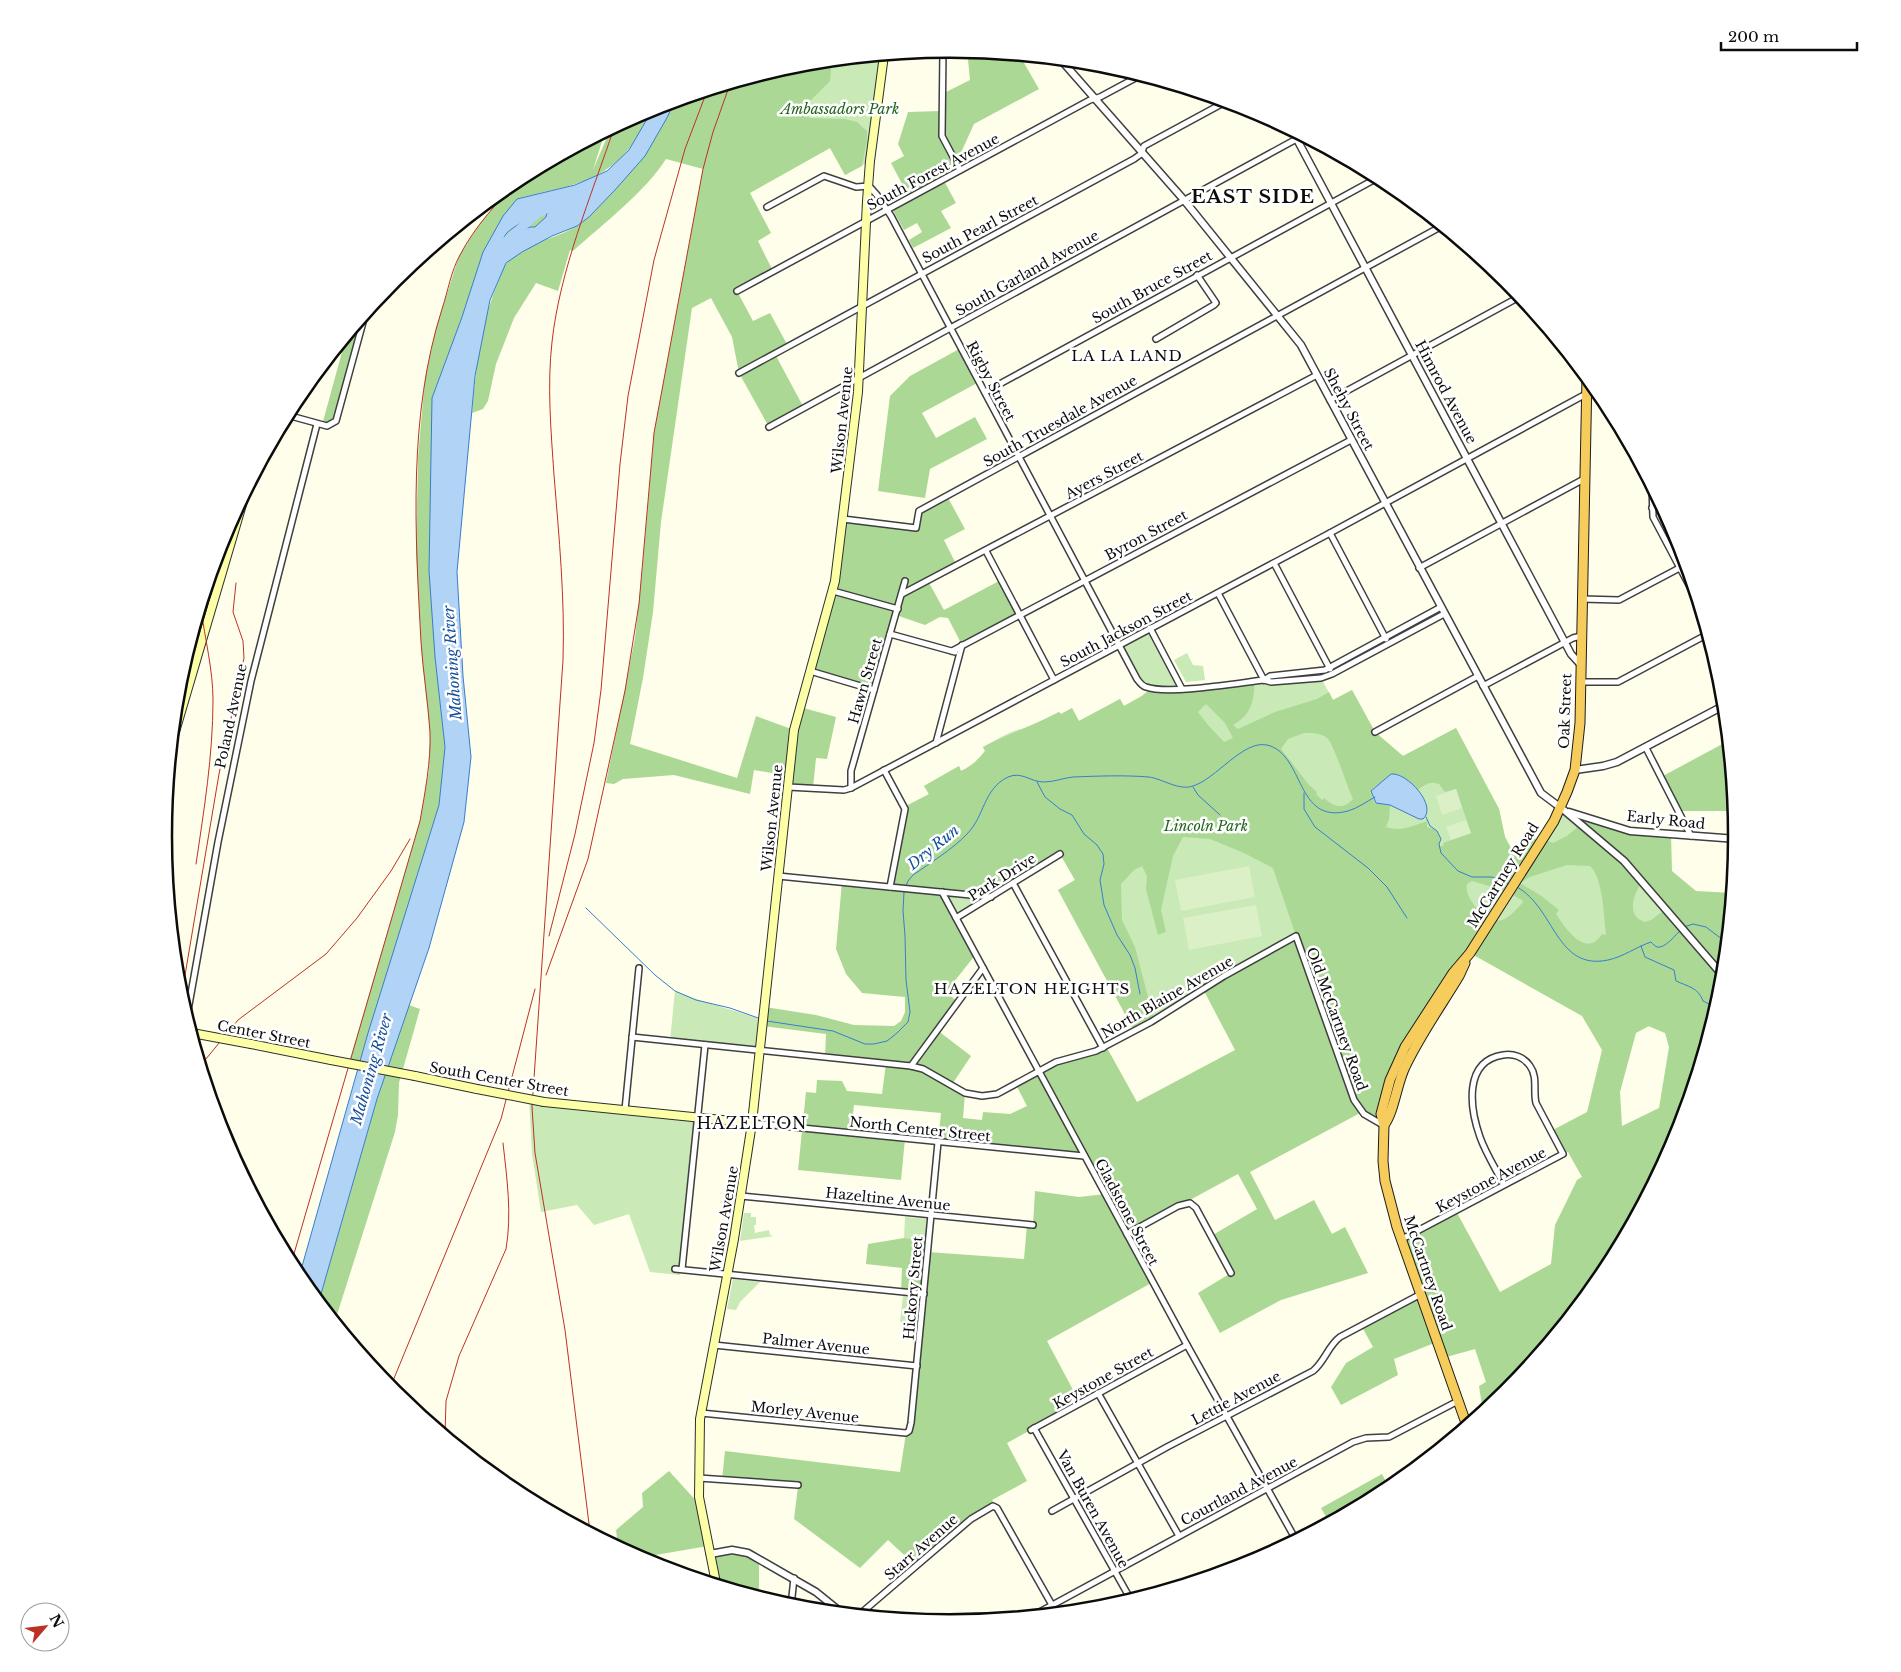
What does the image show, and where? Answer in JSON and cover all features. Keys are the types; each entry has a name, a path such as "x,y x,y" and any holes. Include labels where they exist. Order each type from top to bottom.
{"highway":[{"name":"Oak Street","path":"1562,809 1575,770 1579,738 1586,387"},
{"name":"McCartney Road","path":"1465,1420 1397,1227 1385,1181 1382,1154 1384,1125 1388,1120 1396,1089 1408,1061 1459,976 1469,954 1562,809"}],"main road":[{"name":"Wilson Avenue","path":"715,1578 701,1513 699,1478 701,1413 741,1196 752,1123 794,730 833,591 860,378 870,161 883,61"},
{"path":"185,696 235,529"},
{"name":"Center Street","path":"198,1034 331,1060"},
{"name":"South Center Street","path":"331,1060 544,1102 752,1123"}],"street":[{"path":"943,58 942,136 960,170"},
{"name":"Shehy Street","path":"1067,66 1184,200 1301,345 1539,790 1562,809"},
{"name":"South Forest Avenue","path":"737,291 866,220 1132,79"},
{"name":"South Pearl Street","path":"740,373 1134,159 1139,155 1144,146 1218,106"},
{"name":"South Garland Avenue","path":"769,427 1296,139"},
{"name":"Himrod Avenue","path":"1301,141 1331,203 1571,654 1581,665"},
{"path":"767,207 824,176 856,187 869,186"},
{"name":"South Bruce Street","path":"985,392 1371,181"},
{"name":"Rigby Street","path":"869,186 878,195 922,274 1137,680 1143,686 1155,689 1182,688"},
{"name":"South Truesdale Avenue","path":"842,519 916,528 918,513 923,509 1277,314 1437,229"},
{"path":"1156,339 1214,306 1216,303 1214,297 1197,275"},
{"path":"1330,400 1514,300"},
{"path":"294,417 331,426 337,418 362,327"},
{"name":"Ayers Street","path":"902,594 1317,375"},
{"name":"South Jackson Street","path":"788,787 843,790 851,788 1330,534 1586,394"},
{"name":"Poland Avenue","path":"189,998 250,681 317,424"},
{"name":"Byron Street","path":"952,651 1351,440"},
{"path":"1419,568 1584,479"},
{"path":"1652,499 1653,517 1683,573"},
{"path":"1330,534 1387,641"},
{"path":"986,551 1054,680"},
{"path":"1274,563 1332,674"},
{"path":"1582,599 1619,600 1680,567"},
{"name":"Hawn Street","path":"851,788 851,771 905,581"},
{"path":"833,591 898,609"},
{"path":"1218,593 1264,680"},
{"path":"1150,628 1182,688 1264,680 1271,682 1309,679 1332,674 1442,610"},
{"path":"890,634 960,653"},
{"path":"1483,686 1565,642 1582,636"},
{"path":"1581,682 1618,682 1702,637"},
{"path":"198,639 203,640"},
{"path":"1264,680 1270,676 1319,672 1387,641"},
{"path":"936,743 962,646"},
{"path":"810,671 874,690"},
{"path":"1375,732 1478,676"},
{"path":"1575,770 1608,765 1646,748 1718,709"},
{"path":"1646,748 1691,836"},
{"path":"884,770 905,809 890,887"},
{"path":"1562,809 1624,861 1717,968"},
{"name":"Early Road","path":"1562,809 1630,831 1729,839"},
{"name":"Park Drive","path":"956,918 1060,854"},
{"path":"778,876 991,897"},
{"path":"1013,883 1103,1048"},
{"name":"Gladstone Street","path":"942,892 1126,1234 1293,1535"},
{"name":"North Blaine Avenue","path":"632,1037 911,1066 923,1069 957,1090 977,1096 992,1095 1004,1091 1056,1062 1090,1054 1103,1048 1151,1022 1224,976 1296,936"},
{"name":"Old McCartney Road","path":"1296,936 1354,1100 1364,1114 1384,1125"},
{"path":"625,1110 639,968"},
{"path":"911,1066 983,968"},
{"path":"682,1270 705,1044"},
{"name":"Keystone Avenue","path":"1402,1239 1563,1154 1536,1103 1534,1074 1529,1064 1514,1055 1502,1055 1490,1059 1480,1068 1474,1078 1472,1090 1472,1104 1480,1137 1504,1185"},
{"name":"North Center Street","path":"752,1123 1084,1156"},
{"name":"Hickory Street","path":"906,1433 909,1431 911,1423 938,1142"},
{"name":"Hazeltine Avenue","path":"741,1196 1033,1225"},
{"path":"1126,1234 1178,1206 1186,1203 1191,1204 1196,1208 1231,1274"},
{"path":"675,1269 924,1294"},
{"name":"Lettie Avenue","path":"1052,1511 1313,1371 1322,1362 1332,1344 1340,1336 1421,1294"},
{"name":"Palmer Avenue","path":"714,1345 917,1366"},
{"name":"Keystone Street","path":"1032,1429 1187,1345"},
{"path":"1098,1393 1179,1536"},
{"name":"Courtland Avenue","path":"1045,1609 1353,1442 1366,1438 1389,1437 1458,1401"},
{"name":"Morley Avenue","path":"701,1413 906,1433"},
{"name":"Van Buren Avenue","path":"1032,1429 1128,1594"},
{"path":"699,1478 798,1485"},
{"name":"Starr Avenue","path":"865,1610 971,1519 993,1506 996,1506 1052,1605"},
{"path":"710,1554 732,1550 748,1553 794,1578 833,1605"},
{"path":"793,1598 794,1578"}],"green space":[{"path":"968,58 1023,61 1039,89 974,124 959,157 954,160 960,170 943,179 956,203 941,211 951,228 913,248 909,240 922,232 917,223 904,230 891,207 909,197 891,163 904,156 898,144 908,112 941,111 942,94 970,80"},
{"name":"Ambassadors Park","path":"883,61 870,161 845,175 830,148 783,174 813,70"},
{"path":"831,67 830,81 805,106 809,118 845,119 857,122 867,131 862,166 845,175 830,148 750,193 771,233 758,241 773,271 737,291 753,321 770,313 788,346 775,354 804,408 769,427 739,373 732,337 711,298 692,308 661,522 653,612 630,744 737,778 756,716 794,730 800,707 836,717 827,759 816,758 813,788 788,787 789,776 754,770 750,794 674,775 623,779 614,784 606,783 635,638 654,433 703,169 666,159 647,183 623,207 573,251 570,250 558,291 536,283 514,318 496,364 488,401 483,409 472,413 484,328 504,267 514,256 522,251 581,224 643,156 669,111 749,84 799,72"},
{"path":"647,120 628,150 604,171 577,184 517,199 483,252 462,317 432,398 435,657 445,747 439,805 359,1065 349,1063 420,821 429,770 430,732 422,657 416,553 418,457 425,378 436,328 459,256 480,223 497,204 561,162 603,140 593,170 607,138"},
{"path":"544,212 547,213 546,217 535,227 530,227 506,239 504,238 515,226"},
{"path":"362,327 336,421 322,425 342,352"},
{"path":"961,348 979,382 922,413 936,438 975,417 987,439 930,469 925,498 878,491 890,396 910,376"},
{"path":"947,496 965,529 944,540 957,566 928,581 944,610 1001,580 1020,615 962,645 948,618 940,617 925,625 896,615 874,690 810,671 830,603 843,519 916,528 918,513"},
{"name":"Lincoln Park","path":"1441,607 1444,614 1321,678 1333,700 1352,690 1375,732 1403,756 1456,728 1499,809 1505,837 1511,848 1526,839 1543,838 1560,808 1609,848 1690,937 1722,937 1714,988 1688,1086 1670,1134 1649,1180 1612,1246 1577,1180 1670,1130 1681,1050 1665,1033 1470,953 1259,956 1151,1022 1058,890 1075,880 1060,854 956,918 905,811 929,794 924,786 959,766 961,771 968,767 985,751 983,747 1005,735 1016,730 1028,728 1059,712 1061,714 1072,708 1079,721 1120,699 1124,706 1147,693 1151,688 1143,686 1119,645 1150,628 1182,689 1264,680 1270,676 1319,672"},
{"path":"1187,653 1193,665 1203,666 1205,680 1186,682 1174,660"},
{"path":"1254,681 1254,694 1251,706 1244,717 1233,725 1238,729 1275,712 1317,699 1329,692 1333,700 1352,690 1375,732 1403,756 1456,728 1499,809 1505,837 1511,848 1531,839 1542,839 1553,843 1567,836 1581,824 1565,811 1621,829 1671,834 1672,871 1696,891 1726,893 1714,988 1688,1086 1670,1134 1649,1180 1625,1225 1598,1269 1536,1349 1482,1404 1479,1386 1486,1382 1475,1349 1443,1358 1437,1342 1394,1359 1398,1375 1341,1405 1331,1387 1346,1363 1373,1347 1361,1325 1421,1294 1402,1239 1456,1211 1500,1292 1551,1264 1555,1225 1577,1180 1582,1177 1568,1152 1563,1154 1551,1131 1587,1112 1602,1050 1582,1016 1470,953 1453,973 1390,1080 1384,1125 1362,1112 1250,1172 1275,1220 1314,1200 1332,1234 1345,1227 1368,1273 1281,1300 1220,1333 1198,1293 1231,1273 1211,1236 1257,1209 1238,1174 1127,1234 1153,1282 1047,1341 1080,1403 1007,1443 1027,1481 992,1500 996,1506 976,1516 916,1566 888,1540 860,1568 794,1519 798,1486 722,1480 725,1451 900,1472 906,1433 909,1431 924,1294 901,1292 902,1268 866,1264 868,1244 904,1238 927,1240 928,1252 1024,1259 1027,1225 1033,1225 1035,1191 1079,1197 1105,1194 1084,1156 938,1142 941,1113 854,1105 851,1133 905,1139 901,1180 798,1170 806,1092 816,1093 817,1080 842,1081 847,1091 882,1094 886,1063 825,1057 826,1034 763,1026 765,1007 816,1015 854,1025 894,1026 901,1021 905,1012 905,997 862,993 846,974 836,949 842,882 890,887 904,807 929,794 924,786 959,766 961,771 972,765 985,751 983,747 1059,712 1061,714 1072,708 1079,721 1120,699 1124,706 1142,696 1151,688 1182,689","holes":["1206,704 1225,723 1233,738 1224,742 1198,712","1304,733 1319,734 1327,738 1333,748 1353,799 1342,806 1331,804 1324,798 1322,800 1281,749 1288,739","1397,774 1418,790 1431,783 1439,784 1445,792 1456,789 1471,833 1443,843 1444,845 1439,847 1440,838 1436,830 1427,827 1427,821 1402,829 1386,827 1389,819 1390,805 1375,803 1370,792 1374,787","1183,837 1210,839 1273,868 1296,936 1203,989 1235,1050 1137,1102 1106,1046 1050,1065 1016,1085 1027,1106 1010,1114 983,1112 982,1120 963,1118 965,1093 951,1086 971,1056 937,1030 958,1002 946,992 976,954 943,893 991,897 1060,854 1075,880 1058,890 1134,1031 1154,1020 1135,947 1122,920 1121,884 1134,870 1142,866 1147,876 1146,889 1158,935 1166,932 1161,910 1173,856","1567,865 1590,866 1598,879 1606,935 1602,934 1596,941 1589,944 1577,939 1556,914 1559,910 1540,895 1520,883 1530,877","1472,881 1505,891 1523,902 1508,917 1496,920 1483,914 1472,903 1467,890 1467,884","1642,882 1666,909 1645,922 1639,919 1633,910 1634,899","1649,1026 1665,1033 1669,1047 1659,1108 1622,1126 1620,1092 1636,1033"]},
{"path":"1723,744 1728,811 1678,811 1661,777"},
{"path":"1456,789 1462,808 1442,815 1436,796"},
{"path":"1466,820 1471,833 1451,840 1446,827"},
{"path":"1249,866 1255,897 1181,911 1175,880"},
{"path":"1256,905 1262,936 1189,950 1183,918"},
{"path":"675,991 763,1020 760,1050 670,1041"},
{"path":"409,1005 420,1009 399,1083 398,1115 395,1132 337,1315 321,1294 377,1099"},
{"path":"529,1099 697,1117 680,1275 650,1272 629,1214 594,1225 577,1205 541,1212 532,1154"},
{"path":"744,1213 751,1213 751,1217 756,1217 755,1233 769,1230 770,1235 774,1236 740,1241"},
{"path":"905,1217 929,1219 927,1240 904,1238"},
{"path":"733,1279 760,1282 740,1302 736,1310 727,1309"},
{"path":"903,1296 921,1298 919,1324 900,1322"},
{"path":"669,1471 700,1505 708,1546 654,1555 617,1539 616,1530 643,1507 642,1493"},
{"path":"1382,1474 1386,1481 1326,1517 1321,1508"},
{"path":"732,1550 759,1559 759,1590 715,1578 710,1554"}],"water":[{"path":"670,110 645,156 615,190 589,217 577,226 552,236 506,263 490,300 475,376 457,572 463,676 471,757 464,822 429,948 377,1099 321,1294 302,1267 368,1033 439,805 445,747 435,657 429,571 432,398 462,317 483,252 503,216 517,199 575,185 607,171 629,150 646,120","holes":["544,212 547,213 546,217 535,227 527,228 504,238 510,230 521,223"]},
{"path":"1391,774 1405,778 1419,791 1427,806 1427,813 1423,819 1419,819 1390,805 1376,803 1371,791"}],"waterway":[{"name":"Mahoning River","path":"503,244 538,213 543,211"},
{"name":"Dry Run","path":"905,888 913,875 967,834 973,827 994,788 1000,782 1013,775 1039,782 1073,777 1140,776 1188,787 1202,782 1249,748 1267,745 1279,751 1288,761 1309,799 1318,808 1331,813 1348,811 1359,807 1375,797"},
{"path":"1037,782 1045,797 1060,809 1072,815 1084,834 1097,845 1103,854 1104,864 1100,880 1104,905 1117,935 1130,955 1135,968 1140,994"},
{"path":"1193,787 1198,795 1220,815"},
{"path":"1304,793 1304,809 1315,827 1368,868 1387,887 1407,918"},
{"name":"Dry Run","path":"1426,817 1430,826 1437,831 1441,839 1439,844 1441,853 1458,871 1472,877 1492,877 1509,884"},
{"name":"Dry Run","path":"1517,887 1530,897 1540,909 1566,947 1577,956 1591,961 1614,959 1651,942 1656,947 1663,946 1681,930"},
{"name":"Dry Run","path":"767,1021 833,1031 865,1044 887,1041 897,1033 908,1022 910,1012 906,980 904,892"},
{"name":"Dry Run","path":"586,908 655,975 675,991 696,1000 730,1008 761,1019"},
{"name":"Dry Run","path":"1684,927 1693,924 1706,927 1722,939"},
{"path":"1641,946 1645,957 1674,970 1676,981 1696,990 1703,1001 1710,1004"}],"railway":[{"path":"546,975 588,859 625,691 639,604 654,433 703,169 713,132 728,91"},
{"path":"549,936 575,834 594,743 601,690 620,464 628,396 654,260 685,149 704,98"},
{"path":"589,1525 565,1330 535,1153 532,1107 563,660 560,544 550,408 552,342 556,315 569,260 611,136"},
{"path":"294,1254 420,821 430,754 430,732 422,653 417,558 416,474 419,432 431,349 452,274 466,244 495,206"},
{"path":"185,975 219,774 244,658 243,641 233,612 236,583"},
{"path":"196,864 208,782 213,721 212,677 203,621"},
{"path":"205,1060 238,1020 326,954 357,918 391,871 410,839"},
{"path":"394,1379 501,1119 535,989"},
{"path":"445,1428 446,1401 459,1356 506,1249 509,1210 503,1143"}],"district":[{"name":"EAST SIDE","path":"1253,196"},
{"name":"LA LA LAND","path":"1127,355"},
{"name":"HAZELTON HEIGHTS","path":"1032,988"},
{"name":"HAZELTON","path":"752,1123"}]}
